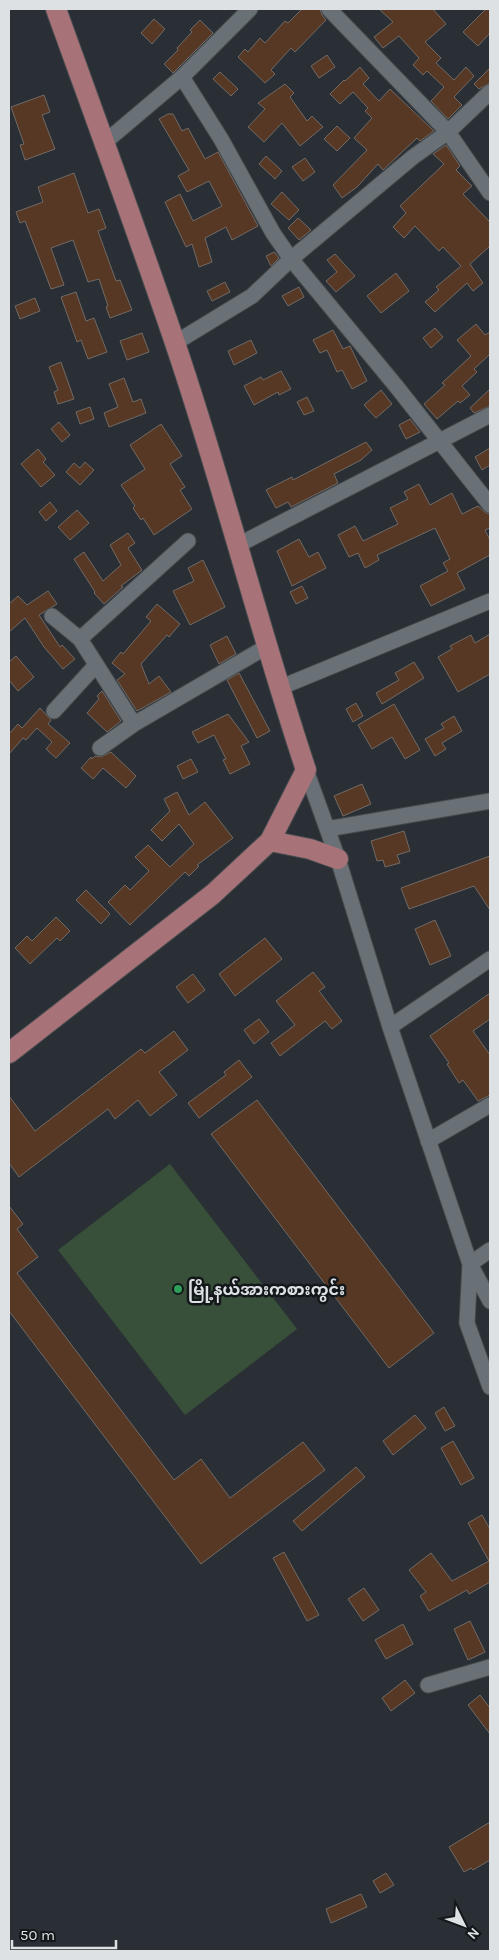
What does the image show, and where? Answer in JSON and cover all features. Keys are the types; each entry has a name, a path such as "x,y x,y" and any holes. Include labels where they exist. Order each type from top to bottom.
{"main road":[{"path":"9,1054 213,894 270,841 306,770 278,688 238,545 175,343 56,9"},
{"path":"270,841 310,849 338,859"}],"street":[{"path":"104,143 182,77 250,9"},
{"path":"329,9 448,132 490,193"},
{"path":"182,77 221,139 273,233 291,260 490,505"},
{"path":"175,343 252,296 291,260 413,156 448,132 490,92"},
{"path":"238,545 490,415"},
{"path":"80,639 188,541"},
{"path":"278,688 490,601"},
{"path":"52,616 80,639 134,724"},
{"path":"100,748 134,724 266,647"},
{"path":"54,711 96,665"},
{"path":"306,770 338,859 390,1027 470,1264 490,1301"},
{"path":"327,829 490,801"},
{"path":"390,1027 490,959"},
{"path":"428,1141 490,1105"},
{"path":"470,1264 490,1250"},
{"path":"470,1264 467,1323 490,1387"},
{"path":"428,1685 490,1667"}],"green space":[{"name":"မြို့နယ်အားကစားကွင်း","path":"170,1164 297,1329 185,1415 58,1250"}],"building":[{"path":"302,9 320,9 326,20 295,52 291,48 271,70 275,74 265,83 238,57 245,49 248,52 260,38 265,43 285,21 288,23"},
{"path":"379,9 433,9 446,24 425,42 441,58 436,63 454,80 466,67 474,76 454,97 462,105 448,119 431,101 444,87 427,71 423,75 413,65 419,58 399,36 383,48 374,37 393,22"},
{"path":"486,9 490,9 490,33 478,46 463,32"},
{"path":"154,19 165,29 152,44 141,33"},
{"path":"200,20 213,33 173,73 164,64 178,50 177,48 192,32 190,30"},
{"path":"327,55 335,67 319,78 311,66"},
{"path":"360,67 369,78 363,84 379,101 390,89 434,131 420,141 417,138 383,170 378,164 357,187 342,198 333,185 367,150 354,138 372,118 365,111 368,108 353,92 340,104 330,94"},
{"path":"490,68 490,83 479,89 474,84"},
{"path":"220,72 238,89 231,96 213,79"},
{"path":"285,84 294,93 290,97 307,121 312,116 323,127 300,146 282,123 264,142 248,127 265,109 258,103"},
{"path":"44,95 50,112 42,115 55,149 25,160 20,145 24,144 11,107"},
{"path":"168,114 173,114 182,131 188,128 205,159 218,152 258,226 232,240 226,227 205,238 212,262 199,267 192,244 186,247 165,202 180,194 193,221 222,206 209,181 187,192 178,176 189,170 159,119"},
{"path":"337,126 350,138 337,151 324,139"},
{"path":"446,145 460,166 456,170 472,186 463,194 490,222 490,246 470,264 483,283 473,291 467,283 435,312 425,302 439,290 436,287 461,266 443,247 439,251 415,226 404,238 393,227 406,213 400,206 444,164 433,154"},
{"path":"266,156 282,171 275,179 259,164"},
{"path":"305,158 315,172 303,181 292,167"},
{"path":"74,173 88,213 99,209 106,228 98,231 116,281 120,280 132,310 110,318 99,279 88,282 73,240 51,248 64,285 51,289 25,221 20,223 16,212 43,202 38,187"},
{"path":"282,192 299,210 289,220 271,204"},
{"path":"298,218 311,230 299,240 288,228"},
{"path":"274,252 279,258 271,266 266,256"},
{"path":"335,254 355,276 336,292 326,281 337,272 327,260"},
{"path":"396,273 409,291 381,313 367,296"},
{"path":"225,282 230,292 212,301 207,291"},
{"path":"299,287 304,297 288,306 282,296"},
{"path":"76,292 86,321 94,318 107,352 88,359 81,340 77,342 61,297"},
{"path":"35,298 40,311 20,319 15,306"},
{"path":"476,324 485,335 490,332 490,354 474,369 477,372 462,386 470,395 460,403 458,401 437,419 424,404 445,385 442,383 471,356 457,340"},
{"path":"435,328 443,337 431,348 423,338"},
{"path":"333,330 343,349 350,346 367,381 352,389 342,370 337,372 327,350 320,353 313,340"},
{"path":"142,333 149,352 127,360 120,341"},
{"path":"251,340 257,353 234,365 228,351"},
{"path":"61,362 74,399 58,404 54,392 58,390 49,367"},
{"path":"281,371 291,389 279,395 278,392 254,405 244,386 261,377 263,380"},
{"path":"124,378 133,402 141,399 146,413 109,427 104,413 118,407 109,384"},
{"path":"490,389 490,406 474,413 470,408"},
{"path":"381,390 392,404 376,418 364,405"},
{"path":"307,397 314,411 304,415 297,402"},
{"path":"90,407 94,419 80,424 76,412"},
{"path":"410,419 420,432 406,439 399,425"},
{"path":"59,422 70,435 62,442 51,429"},
{"path":"161,424 182,456 170,464 185,487 180,490 192,509 154,535 143,518 141,520 133,508 135,506 121,485 145,469 130,445"},
{"path":"366,442 372,450 361,460 334,474 338,483 291,507 288,502 276,508 266,490 292,477 293,480"},
{"path":"490,448 490,465 482,470 475,457"},
{"path":"38,449 46,459 43,462 55,475 41,487 21,464"},
{"path":"85,462 94,470 80,485 66,472 74,463 80,468"},
{"path":"419,484 430,505 452,493 462,514 478,506 490,514 490,528 485,530 490,540 490,555 457,573 465,589 431,606 420,586 448,571 443,563 450,559 435,528 377,555 379,560 365,568 358,553 349,557 338,535 355,526 363,541 398,524 390,508 408,499 404,492"},
{"path":"50,502 57,511 46,521 39,512"},
{"path":"77,510 89,523 70,540 58,527"},
{"path":"128,533 135,543 128,548 142,570 121,586 123,587 104,604 94,593 74,559 84,552 103,581 121,565 110,545"},
{"path":"299,539 309,557 318,552 326,568 292,586 277,551"},
{"path":"203,560 225,607 190,625 173,591 194,581 188,568"},
{"path":"302,586 308,598 296,604 290,592"},
{"path":"48,591 57,604 39,615 60,647 62,645 75,659 63,669 44,647 25,618 9,632 9,604 18,596 27,605"},
{"path":"157,604 180,624 169,637 167,635 141,664 149,684 159,676 171,692 137,711 117,680 125,674 112,663 121,652 123,654 151,621 146,617"},
{"path":"490,634 490,674 458,692 438,657 452,649 450,646 471,635 475,643"},
{"path":"227,636 236,654 219,664 210,645"},
{"path":"16,656 34,677 18,691 9,680 9,662"},
{"path":"414,662 424,678 382,704 376,693 399,680 395,673"},
{"path":"239,673 270,731 257,738 227,680"},
{"path":"102,691 121,721 107,732 87,713 99,699 97,696"},
{"path":"356,703 363,716 353,722 346,709"},
{"path":"394,704 420,750 405,759 392,737 372,749 358,725"},
{"path":"40,708 51,720 48,724 70,743 56,758 46,749 52,742 37,728 26,740 23,738 9,754 9,734 18,724 22,728"},
{"path":"228,714 249,742 241,746 250,764 230,774 223,760 226,759 214,735 198,743 192,732"},
{"path":"454,716 462,731 442,743 446,749 435,756 425,739 444,728 441,724"},
{"path":"111,752 136,776 126,788 103,768 93,779 81,768 91,757 92,759 95,756 101,757"},
{"path":"191,759 198,772 183,779 177,766"},
{"path":"362,784 371,804 343,816 334,796"},
{"path":"177,792 189,815 205,802 233,838 197,865 199,866 189,876 185,872 130,925 108,902 125,885 130,890 149,871 135,857 148,845 170,867 194,844 179,824 162,841 151,830 170,811 164,799"},
{"path":"404,831 410,851 397,855 400,863 385,867 383,860 377,861 371,841"},
{"path":"490,856 490,910 474,886 409,909 401,888"},
{"path":"86,890 110,914 101,924 76,900"},
{"path":"56,917 70,931 60,941 57,938 30,964 15,948 27,936 32,941"},
{"path":"435,920 451,956 430,965 415,929"},
{"path":"265,938 282,959 235,996 219,974"},
{"path":"313,972 325,987 319,991 342,1021 332,1029 325,1021 280,1056 271,1043 295,1025 276,1001"},
{"path":"193,974 205,990 188,1003 176,987"},
{"path":"490,993 490,1019 473,1031 490,1055 490,1095 478,1101 463,1080 459,1083 447,1064 449,1063 430,1036"},
{"path":"259,1019 269,1032 254,1044 244,1030"},
{"path":"174,1031 188,1050 159,1072 177,1095 150,1116 138,1100 115,1119 108,1109 19,1177 9,1163 9,1096 35,1131 141,1049 145,1053"},
{"path":"239,1060 252,1077 199,1118 188,1103 226,1075 224,1072"},
{"path":"257,1100 434,1333 389,1368 211,1134"},
{"path":"9,1206 23,1224 17,1229 38,1257 17,1273 174,1480 201,1459 230,1498 303,1442 325,1470 201,1564 9,1311"},
{"path":"444,1407 455,1426 445,1431 435,1413"},
{"path":"415,1415 426,1428 393,1455 383,1441"},
{"path":"453,1441 474,1478 461,1485 441,1448"},
{"path":"356,1467 365,1477 302,1531 293,1521"},
{"path":"482,1515 490,1529 490,1582 469,1594 467,1590 429,1611 420,1596 426,1592 409,1570 431,1553 452,1581 489,1561 468,1523"},
{"path":"284,1552 319,1615 307,1621 273,1558"},
{"path":"364,1588 379,1610 363,1621 348,1599"},
{"path":"470,1621 485,1652 468,1660 454,1629"},
{"path":"403,1624 413,1644 386,1659 375,1640"},
{"path":"405,1680 415,1693 391,1711 382,1698"},
{"path":"480,1695 490,1708 490,1734 468,1705"},
{"path":"490,1822 490,1860 473,1870 471,1868 464,1872 449,1847"},
{"path":"386,1873 394,1885 380,1893 373,1881"},
{"path":"361,1894 367,1907 331,1923 326,1909"}],"place":[{"name":"မြို့နယ်အားကစားကွင်း","path":"178,1289"}]}
